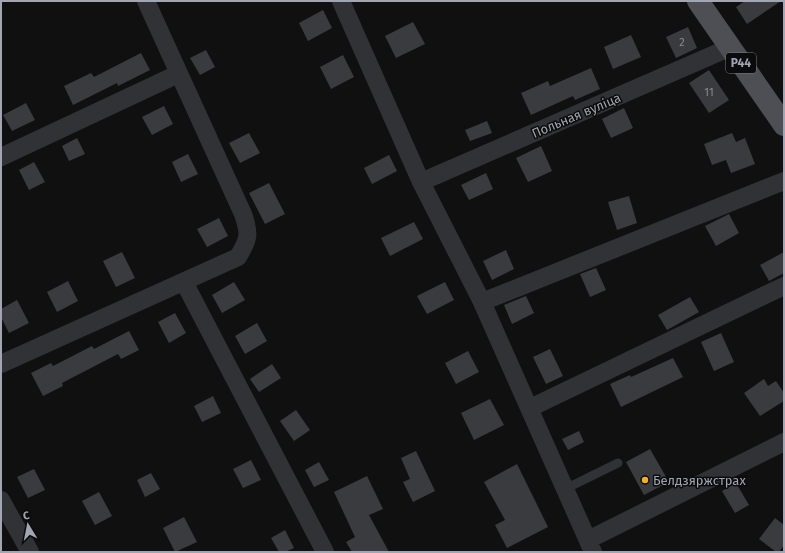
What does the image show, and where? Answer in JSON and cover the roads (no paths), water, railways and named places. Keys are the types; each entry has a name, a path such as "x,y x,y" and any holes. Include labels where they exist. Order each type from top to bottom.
{"main road":[{"name":"Р44","path":"698,1 784,125"}],"street":[{"path":"1,364 238,257 246,244 249,231 243,214 146,1"},
{"path":"341,1 421,182 482,302 590,546 784,442"},
{"name":"Польная вуліца","path":"421,182 731,47"},
{"path":"1,157 178,74"},
{"path":"482,302 784,181"},
{"path":"184,282 325,552"},
{"path":"530,408 784,286"},
{"path":"1,500 30,552"}],"lane":[{"path":"565,489 618,463"}],"place":[{"name":"Белдзяржстрах","path":"645,480"}]}
